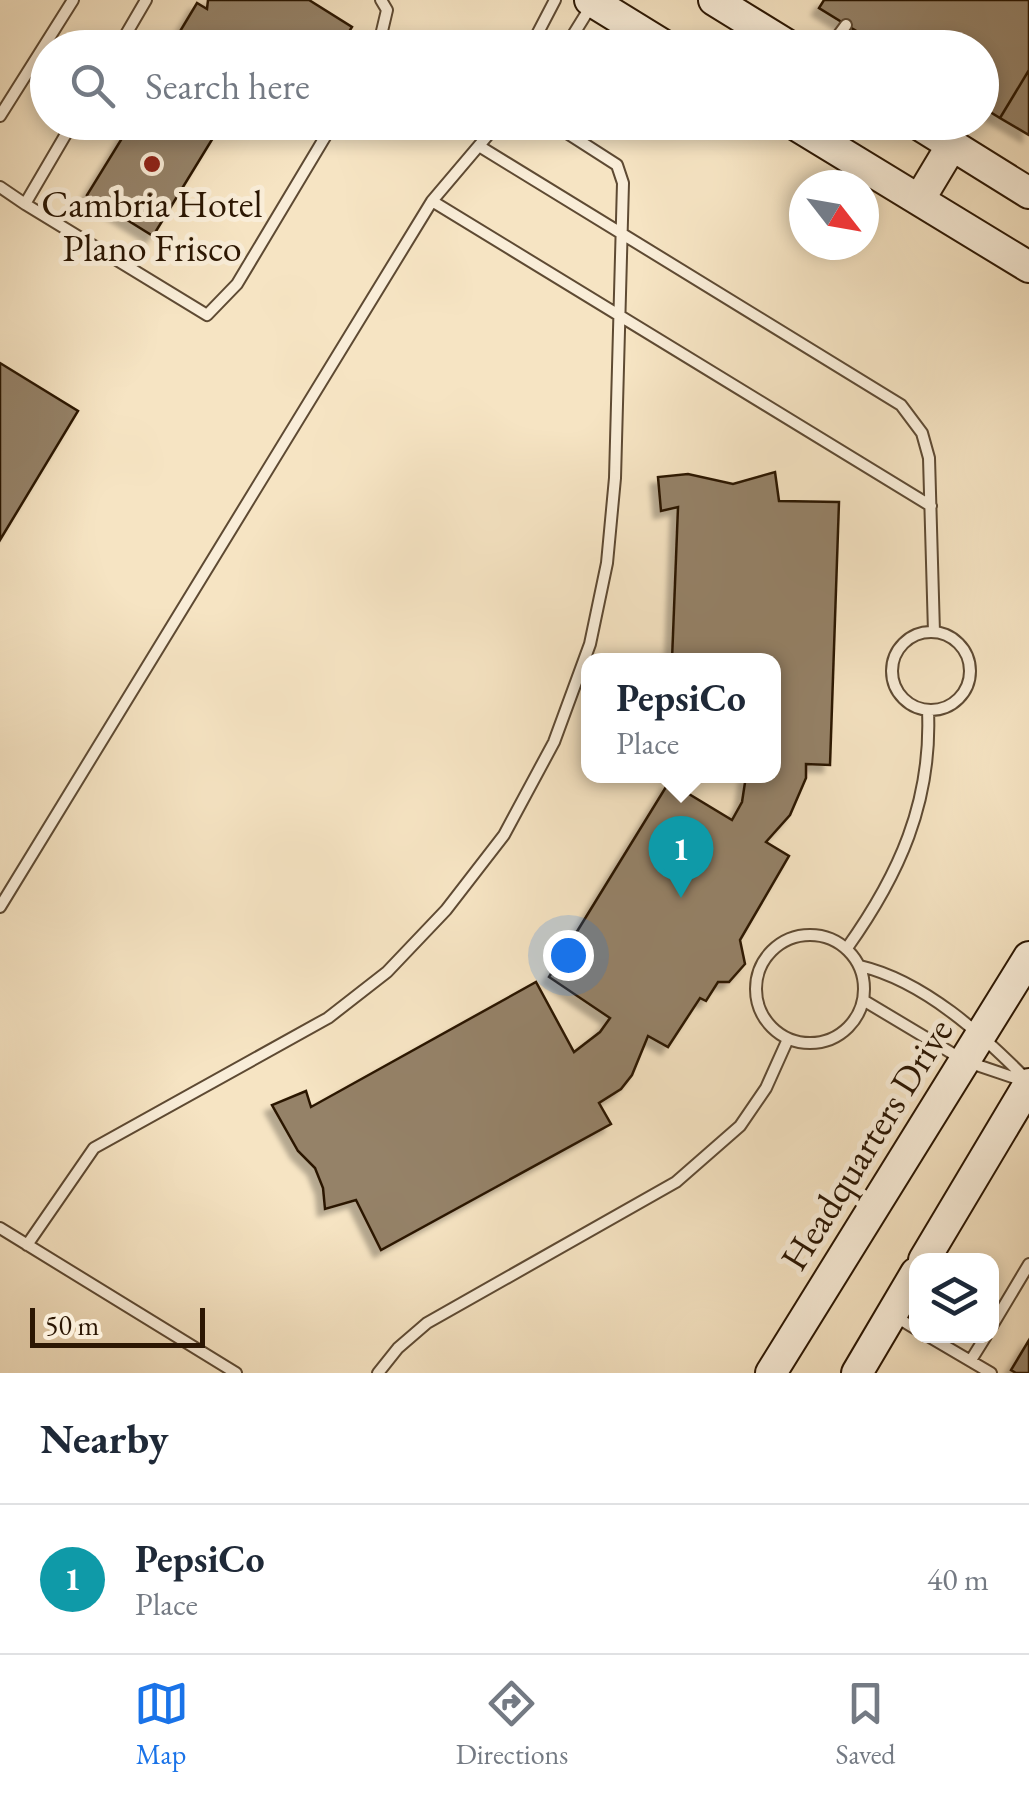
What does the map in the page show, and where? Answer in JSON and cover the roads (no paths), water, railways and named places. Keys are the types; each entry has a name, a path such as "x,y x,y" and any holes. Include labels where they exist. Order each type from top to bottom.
{"main road":[{"path":"714,0 763,30"},
{"path":"591,1 639,30"},
{"path":"821,140 1029,267"},
{"path":"919,200 955,140"},
{"path":"966,140 1029,192"},
{"name":"Headquarters Drive","path":"771,1373 1029,957"},
{"path":"928,1253 1029,1083"},
{"path":"857,1373 904,1321"}],"lane":[{"path":"54,30 73,0"},
{"path":"128,30 146,0"},
{"path":"381,0 387,10 382,30"},
{"path":"539,30 555,0"},
{"path":"575,30 591,1"},
{"path":"842,30 846,25"},
{"path":"0,116 30,68"},
{"path":"25,204 63,140"},
{"path":"0,187 206,314 237,284 323,140"},
{"path":"0,907 432,201 484,140"},
{"path":"577,140 616,166 623,183 615,478 609,553 584,653"},
{"path":"479,146 901,405 922,433 929,458 934,632"},
{"path":"432,201 931,506"},
{"path":"934,632 950,637 963,649 970,666 968,683 960,698 945,708 928,711 901,698 892,668 905,641 934,632"},
{"path":"28,1245 94,1148 328,1018 387,972 446,910 504,835 554,742 581,662"},
{"path":"848,948 897,873 914,832 928,753 928,711"},
{"path":"797,936 824,936 848,948 860,966 864,1000 854,1022 835,1038 812,1044 788,1039 767,1022 756,998 758,971 773,948 797,936"},
{"path":"860,966 883,971 982,1034 1029,1083"},
{"path":"864,1000 965,1061 1029,1083"},
{"path":"378,1373 398,1348 427,1324 676,1182 740,1126 766,1088 788,1039"},
{"path":"0,1228 236,1373"},
{"path":"999,1314 1029,1264"},
{"path":"941,1343 991,1373"},
{"path":"971,1360 982,1343"}],"place":[{"name":"Cambria Hotel Plano Frisco","path":"152,164"},
{"name":"PepsiCo","path":"681,898"}]}
